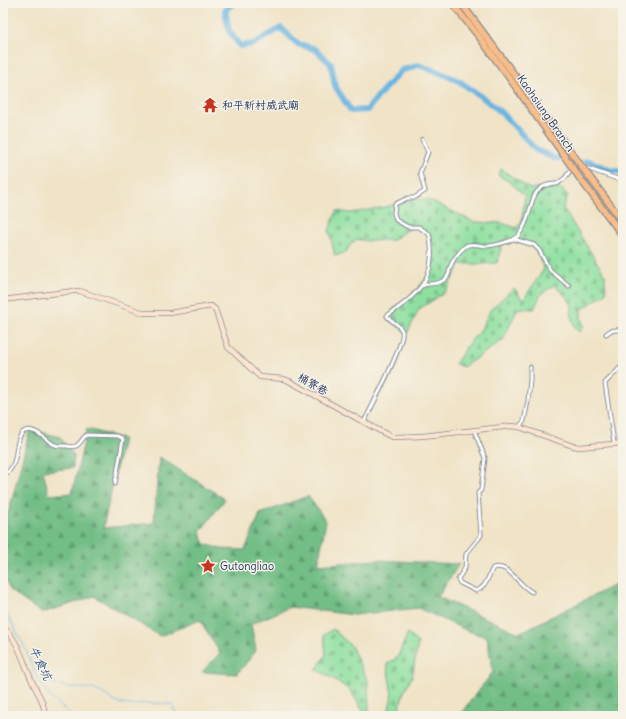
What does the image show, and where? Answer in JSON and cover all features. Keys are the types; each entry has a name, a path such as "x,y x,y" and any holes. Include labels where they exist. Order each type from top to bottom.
{"highway":[{"name":"Kaohsiung Branch","path":"452,3 480,38 623,236"},
{"name":"Kaohsiung Branch","path":"461,3 623,222"}],"street":[{"path":"364,422 398,351 403,333 396,323 387,316 409,300 422,286 428,273 431,260 429,234 419,227 408,228 396,220 394,213 396,204 408,198 414,198 424,191 420,174 428,152 422,139"},
{"path":"422,286 442,282 448,277 452,262 466,246 472,244 487,246 514,239 525,226 533,196 543,186 558,184 565,178 575,164 623,181"},
{"path":"514,239 534,245 539,250 550,270 569,286"},
{"name":"桶寮巷","path":"3,300 80,291 144,313 170,313 211,306 215,309 228,347 260,377 284,379 289,381 382,432 396,438 512,426 519,427 573,446 580,447 623,443"},
{"path":"606,334 610,331 623,329"},
{"path":"614,443 605,383 623,365"},
{"path":"519,427 524,421 528,401 530,367"},
{"path":"474,430 485,458 481,490 478,493 481,533 479,538 466,554 465,568 458,580 460,583 478,591 485,584 493,568 497,567 508,570 523,586 532,592"},
{"path":"3,476 7,474 11,468 17,453 19,438 21,434 26,431 36,432 57,446 74,447 78,445 86,435 118,436 123,439 115,484"},
{"path":"3,626 14,640 32,682 41,697 45,716"}],"green space":[{"path":"501,169 530,189 558,186 568,195 563,208 605,275 606,293 581,310 581,318 584,327 579,332 572,319 572,305 564,294 554,285 541,294 534,309 518,308 503,340 463,367 455,364 469,343 480,331 491,309 514,288 523,300 544,269 536,251 528,243 503,240 497,263 461,264 444,293 419,309 407,334 389,319 393,309 409,298 428,277 434,261 432,243 427,232 415,226 402,233 394,240 366,241 357,239 350,245 346,252 335,256 329,230 337,211 351,213 385,207 414,199 429,200 474,222 501,223 517,228 522,220 525,196 511,183 498,175"},
{"path":"30,429 60,437 74,456 73,468 43,471 49,495 72,493 87,429 123,439 103,528 154,523 159,457 225,499 200,532 205,544 221,549 245,550 260,514 308,496 326,521 318,565 377,560 459,564 438,597 519,633 623,581 623,716 523,716 510,712 461,713 493,672 487,637 468,631 418,608 354,615 290,607 251,624 256,651 237,674 202,672 220,653 200,620 160,636 94,596 42,613 10,591 3,575 3,516 9,511"},
{"path":"333,629 351,646 368,681 369,712 362,709 350,690 329,676 316,670 326,655 324,635"},
{"path":"408,633 418,643 412,677 404,692 397,716 391,716 388,714 392,695 387,664 397,658"}],"waterway":[{"path":"234,3 225,10 229,31 240,46 253,44 281,28 298,44 315,49 331,64 335,86 351,111 367,110 402,70 418,65 459,81 504,115 536,150 559,159"},
{"path":"580,160 586,161"},
{"path":"586,161 609,170 623,172"},
{"name":"牛食坑","path":"3,612 8,616 25,648 38,680 51,698 72,716"},
{"path":"41,679 67,687 93,689 104,694 115,702 122,704 172,704 176,714 174,716"},
{"path":"282,716 318,716"}],"place":[{"name":"和平新村威武廟","path":"210,105"},
{"name":"Gutongliao","path":"208,566"}]}
